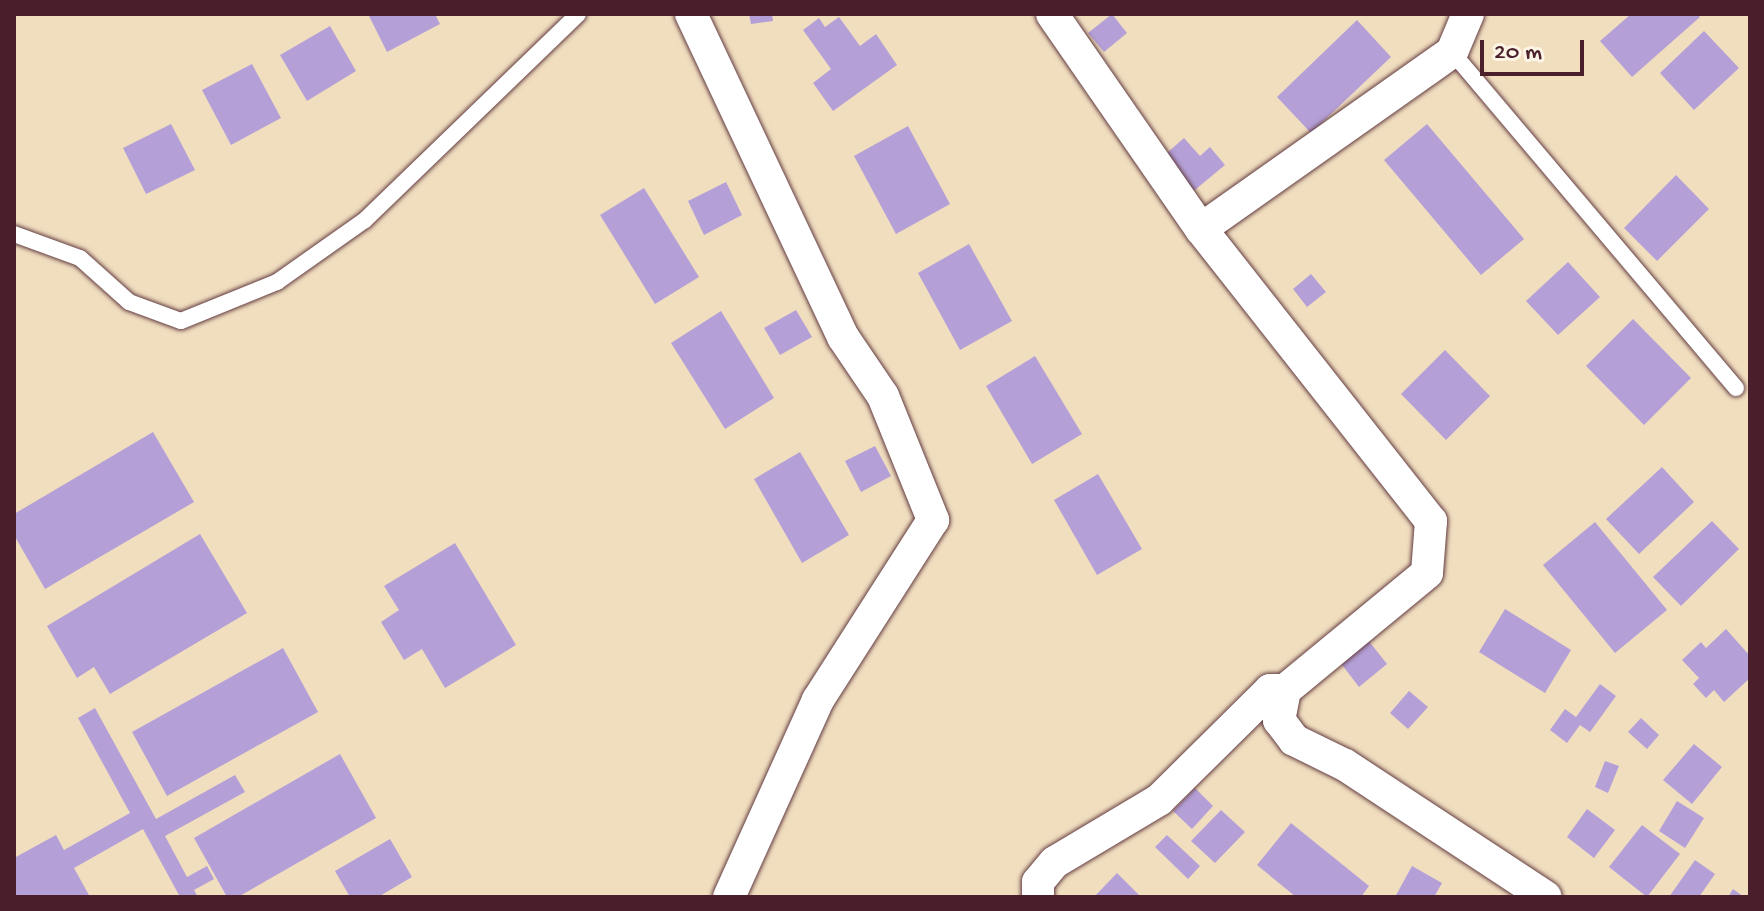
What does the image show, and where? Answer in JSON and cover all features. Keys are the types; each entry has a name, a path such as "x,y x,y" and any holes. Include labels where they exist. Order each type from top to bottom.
{"street":[{"path":"691,14 843,337 883,396 933,520 818,700 729,897"},
{"path":"1052,14 1201,229 1431,521 1427,573 1285,690 1279,720 1294,740 1345,765 1546,897"},
{"path":"1201,229 1452,52 1468,14"},
{"path":"1038,897 1038,882 1055,862 1159,800 1270,690 1285,690"}],"lane":[{"path":"14,234 80,258 129,302 181,321 277,282 365,220 578,14"},
{"path":"1452,52 1736,388"}],"building":[{"path":"368,14 435,14 440,24 387,52"},
{"path":"749,14 772,14 773,21 751,24"},
{"path":"1112,14 1127,33 1104,52 1088,33"},
{"path":"1631,14 1697,14 1700,17 1632,77 1600,41"},
{"path":"839,17 860,46 876,34 897,65 833,111 813,83 831,69 803,30 819,18 825,27"},
{"path":"1357,20 1391,57 1311,133 1277,97"},
{"path":"330,26 356,71 307,101 280,55"},
{"path":"1704,31 1739,68 1694,110 1660,73"},
{"path":"252,64 281,118 231,145 202,90"},
{"path":"171,124 195,170 146,194 123,148"},
{"path":"1427,124 1524,239 1481,275 1384,160"},
{"path":"908,126 950,204 896,234 854,156"},
{"path":"1184,138 1200,156 1210,147 1225,165 1190,194 1160,159"},
{"path":"1676,175 1709,209 1657,261 1624,228"},
{"path":"726,182 742,215 704,235 688,201"},
{"path":"644,188 699,277 655,304 600,215"},
{"path":"969,244 1012,321 960,350 918,273"},
{"path":"1568,262 1600,297 1558,335 1526,301"},
{"path":"1311,274 1326,292 1307,307 1293,289"},
{"path":"796,310 812,337 780,355 764,328"},
{"path":"721,311 774,398 725,429 671,343"},
{"path":"1633,319 1691,378 1644,425 1586,366"},
{"path":"1445,350 1490,396 1446,440 1401,394"},
{"path":"1035,356 1082,434 1032,464 986,386"},
{"path":"153,432 194,502 45,589 14,535 14,514"},
{"path":"875,446 891,476 861,492 845,461"},
{"path":"800,452 849,535 802,563 754,479"},
{"path":"1662,467 1694,502 1639,554 1606,519"},
{"path":"1098,474 1142,549 1097,575 1054,500"},
{"path":"1712,521 1739,549 1681,606 1653,577"},
{"path":"1595,522 1667,610 1615,653 1543,565"},
{"path":"200,534 247,613 110,694 94,667 77,678 47,626"},
{"path":"455,543 516,645 445,688 422,649 404,660 381,622 399,610 384,586"},
{"path":"1505,609 1571,650 1545,693 1479,652"},
{"path":"1726,629 1750,656 1750,678 1724,702 1714,690 1706,698 1693,684 1699,678 1682,660 1701,642 1706,648"},
{"path":"1364,635 1387,664 1359,687 1336,657"},
{"path":"283,648 318,712 167,796 132,732"},
{"path":"1600,684 1616,696 1590,732 1580,725 1567,743 1550,730 1565,709 1576,717"},
{"path":"1409,691 1428,707 1408,729 1390,713"},
{"path":"95,708 156,819 235,775 245,792 165,836 187,877 207,866 214,879 194,890 198,897 180,897 143,829 74,868 90,897 14,897 14,858 56,835 64,850 130,813 78,718"},
{"path":"1641,718 1659,735 1647,749 1628,732"},
{"path":"1694,744 1722,767 1692,804 1663,780"},
{"path":"340,754 376,818 238,897 227,897 194,838"},
{"path":"1605,761 1619,766 1608,793 1595,787"},
{"path":"1195,788 1213,806 1192,829 1173,811"},
{"path":"1677,801 1704,818 1685,848 1659,831"},
{"path":"1587,809 1615,830 1594,858 1567,837"},
{"path":"1221,810 1245,832 1215,863 1191,841"},
{"path":"1291,823 1369,886 1361,897 1296,897 1257,865"},
{"path":"1642,825 1680,854 1647,897 1609,867"},
{"path":"1167,835 1200,866 1188,879 1155,847"},
{"path":"390,839 412,877 378,897 350,897 335,871"},
{"path":"1695,860 1715,874 1699,897 1669,897"},
{"path":"1412,866 1442,883 1434,897 1395,897"},
{"path":"1117,873 1141,897 1094,897"},
{"path":"1733,889 1744,897 1728,897"}]}
